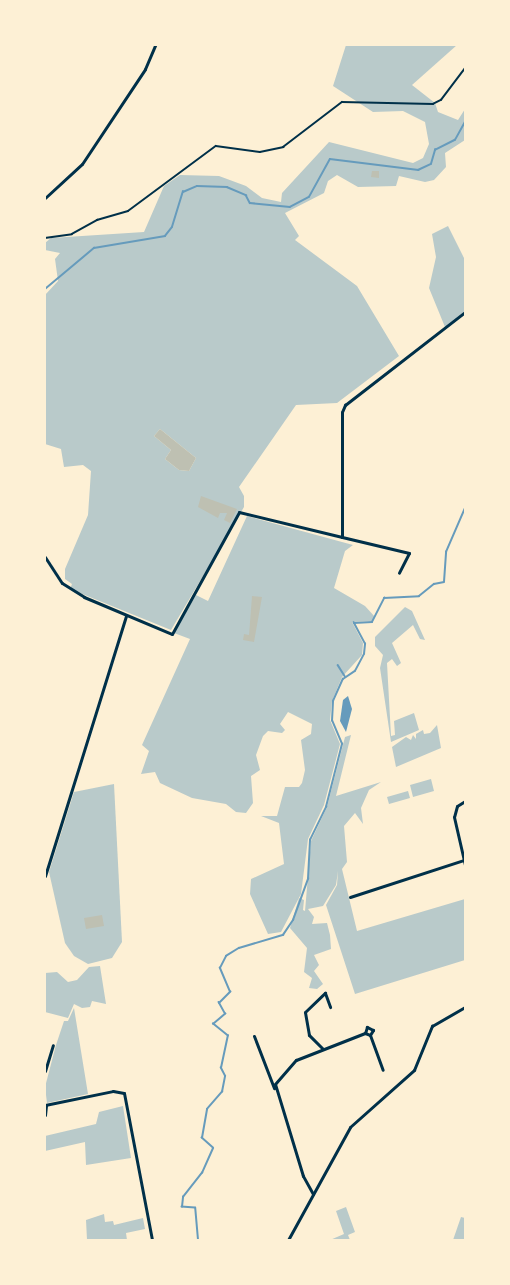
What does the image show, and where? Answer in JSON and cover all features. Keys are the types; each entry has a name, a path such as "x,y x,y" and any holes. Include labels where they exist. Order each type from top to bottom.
{"street":[{"path":"45,198 82,164 145,69 155,45"},
{"path":"342,537 342,412 345,405 465,312"},
{"path":"45,557 62,583 126,616 172,634 240,512 409,553 399,573"},
{"path":"45,876 126,616"},
{"path":"350,897 464,862 454,817 456,806 465,801"},
{"path":"323,1049 309,1035 305,1012 325,993 330,1007"},
{"path":"288,1240 350,1127 414,1070 432,1026 465,1007"},
{"path":"275,1089 276,1079 296,1060 365,1033 371,1027 370,1035 383,1070"},
{"path":"365,1033 370,1035"},
{"path":"254,1036 313,1194"},
{"path":"310,1053 315,1043"},
{"path":"45,1071 52,1045"},
{"path":"45,1115 46,1105 113,1091 124,1093 152,1240"}],"path":[{"path":"45,238 72,234 97,220 128,211 216,146 260,152 284,147 342,102 432,104 441,100 465,68"}],"shaded area":[{"path":"346,45 457,45 412,85 435,103 438,112 458,120 465,109 465,140 445,153 446,167 434,180 425,182 399,176 396,186 358,187 337,175 328,181 324,193 285,213 299,236 295,240 357,286 399,356 337,403 296,405 239,487 244,496 244,507 171,630 70,589 72,584 65,579 65,569 88,515 91,471 83,465 64,467 61,449 45,444 45,295 58,281 55,259 60,253 45,250 45,243 51,238 144,232 164,186 180,175 219,176 246,186 262,198 281,202 282,193 329,142 413,163 423,158 429,144 425,122 403,111 373,112 333,86","holes":["160,429 196,458 189,471 179,470 165,459 171,450 154,436"]},
{"path":"448,226 465,260 465,312 445,327 429,288 436,257 432,234"},
{"path":"247,516 353,545 345,551 334,588 365,606 375,617 372,621 352,622 363,643 362,655 342,677 332,701 330,720 340,744 324,805 308,839 301,894 281,932 268,934 250,894 251,879 284,864 279,823 261,816 277,816 285,787 299,787 302,783 305,770 301,740 311,734 312,724 288,712 280,724 285,730 282,733 268,731 263,736 256,755 260,770 251,776 253,803 246,813 236,812 226,804 192,798 160,783 155,772 141,774 149,751 142,745 190,639 174,633 196,595 208,601"},
{"path":"405,607 412,611 425,640 420,639 413,625 392,643 401,663 397,666 392,659 387,663 391,736 395,735 394,721 414,713 419,730 391,742 380,668 383,655 375,646 375,637"},
{"path":"437,725 441,748 396,767 392,747 406,737 411,740 413,735 416,739 416,734 423,730 424,734 430,733"},
{"path":"351,735 336,796 381,782 369,790 361,808 363,824 355,813 344,826 347,862 342,869 357,931 465,899 465,960 355,994 326,905 337,885 338,871 336,885 323,906 308,909 314,917 312,924 327,923 330,935 331,949 314,955 319,965 314,971 323,984 317,989 309,988 312,978 304,972 307,948 290,928 299,898 304,900 303,910 305,911 311,841 327,807 345,737"},
{"path":"431,779 434,791 413,797 410,785"},
{"path":"114,784 122,942 112,958 88,964 74,956 65,943 49,872 74,792"},
{"path":"408,791 410,798 389,804 387,797"},
{"path":"100,966 106,1004 92,1001 90,1007 82,1008 74,1004 68,1018 45,1012 45,973 57,972 68,982 77,980 89,967"},
{"path":"74,1008 88,1094 47,1103 45,1087 56,1045 64,1021 68,1021"},
{"path":"123,1106 131,1158 86,1165 85,1142 45,1151 45,1136 96,1124 99,1112"},
{"path":"346,1207 355,1232 348,1235 350,1240 330,1240 344,1234 336,1211"},
{"path":"104,1214 105,1222 113,1221 114,1225 143,1218 145,1229 126,1233 127,1240 87,1240 86,1220"},
{"path":"461,1217 465,1218 465,1240 453,1240"}],"water":[{"path":"348,696 352,709 346,732 340,721 343,700"}],"building":[{"path":"372,171 379,171 379,178 371,177"},
{"path":"160,429 196,458 189,471 179,470 165,459 171,450 154,436"},
{"path":"201,496 237,509 230,523 224,520 227,513 220,513 218,518 198,507"},
{"path":"252,596 262,597 254,642 243,640 244,634 249,635"},
{"path":"102,915 104,926 86,929 84,918"}],"waterway":[{"path":"45,289 94,248 165,236 172,227 183,192 197,186 227,187 246,195 250,203 290,207 309,197 330,159 418,170 431,164 435,150 455,140 465,122"},
{"path":"198,1240 195,1208 182,1207 183,1197 202,1173 213,1148 202,1138 207,1109 222,1092 225,1076 221,1068 228,1036 213,1024 225,1014 219,1003 230,992 220,968 226,956 239,948 283,935 293,920 308,879 310,840 326,807 342,744 332,721 333,701 343,679 355,671 364,654 365,644 354,623 372,622 384,598 419,596 434,584 444,582 446,552 465,508"},
{"path":"338,665 345,676"}]}
